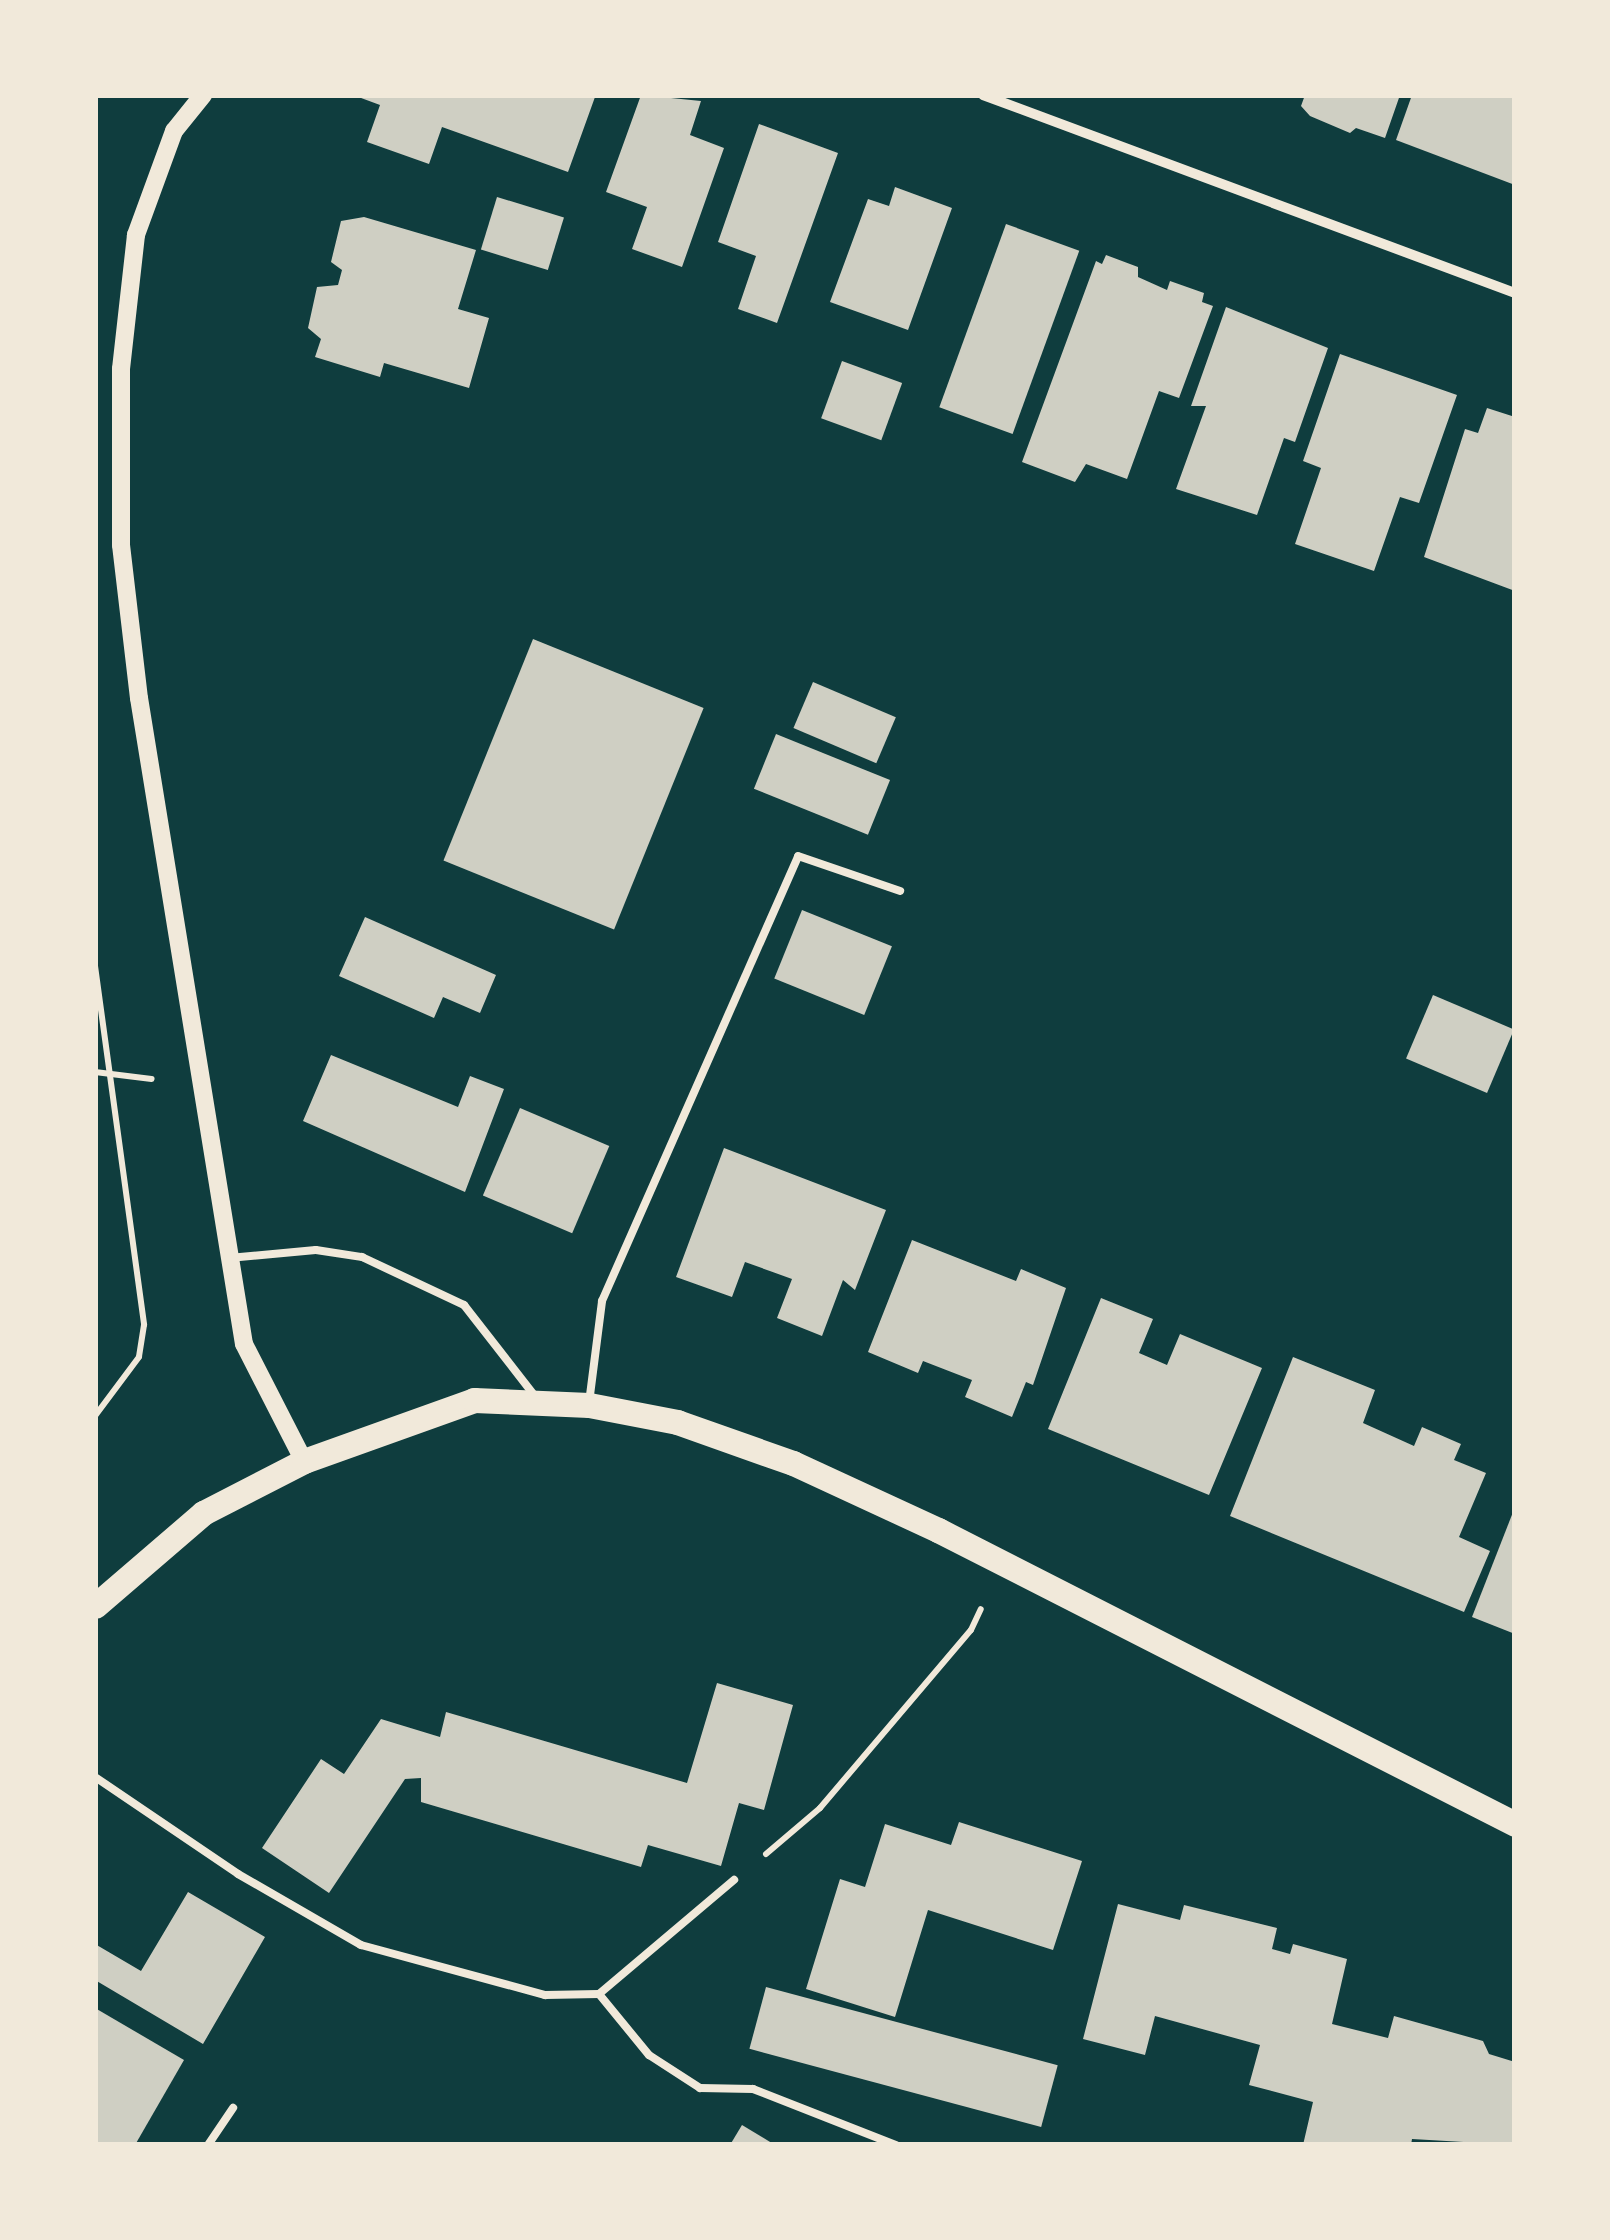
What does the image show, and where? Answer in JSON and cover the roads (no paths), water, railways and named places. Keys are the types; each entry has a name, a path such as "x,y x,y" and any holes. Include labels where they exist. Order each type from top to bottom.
{"main road":[{"path":"95,1606 203,1513 304,1460 474,1400 589,1405 677,1422 792,1463 1002,1562 1515,1824"}],"street":[{"path":"203,95 174,131 136,236 122,368 121,544 139,698 244,1344 304,1460"},
{"path":"983,95 1515,294"}],"lane":[{"path":"589,1405 602,1301 798,856 900,891"},
{"path":"229,1258 316,1250 362,1258 464,1306 538,1400"},
{"path":"95,1777 238,1874 361,1945 545,1995 599,1994 734,1880"},
{"path":"599,1994 648,2056 700,2088 753,2089 896,2145"},
{"path":"208,2145 233,2108"}]}
